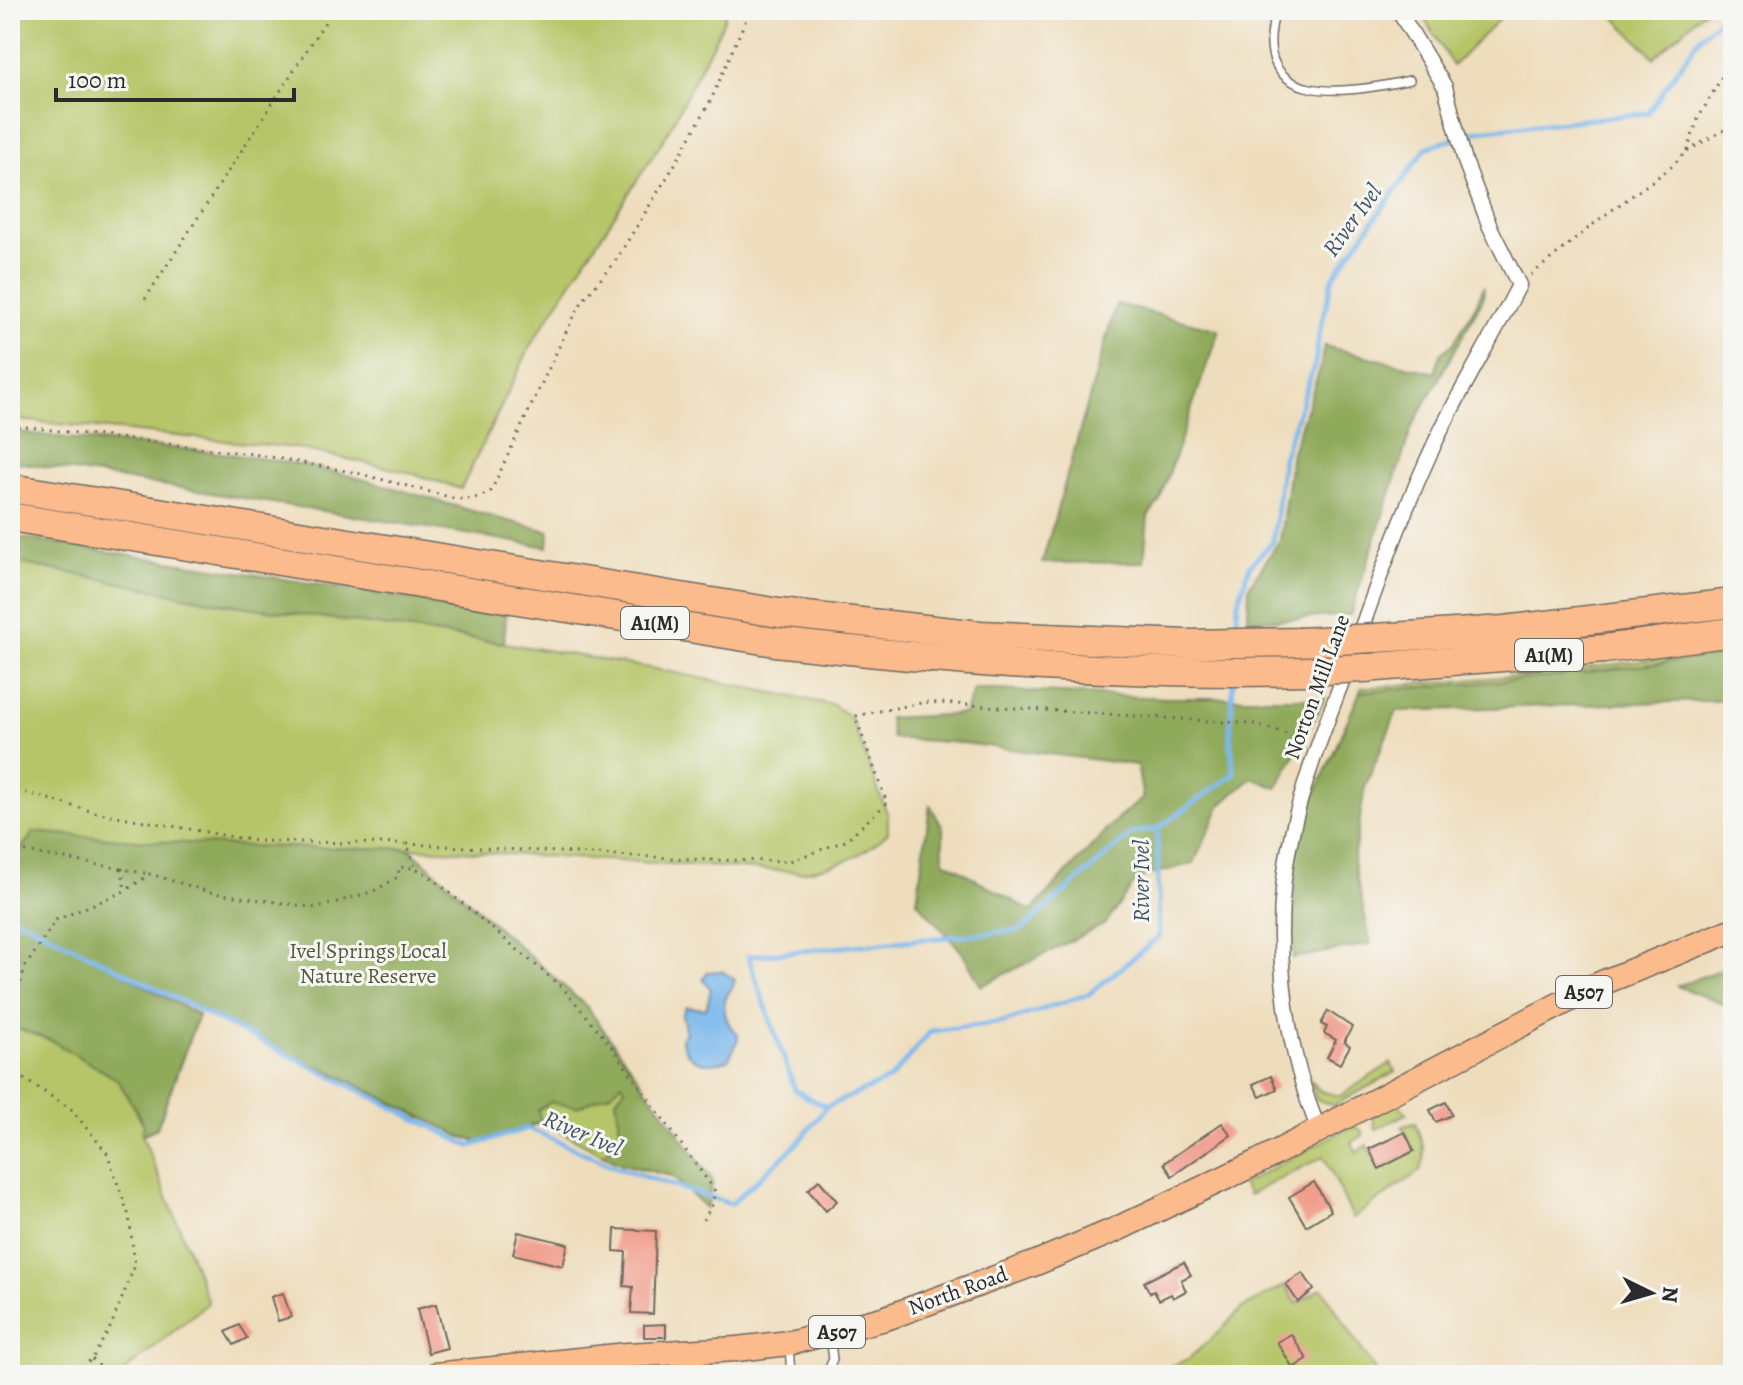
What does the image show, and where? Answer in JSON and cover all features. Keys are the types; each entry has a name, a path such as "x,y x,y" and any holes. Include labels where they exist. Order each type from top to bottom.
{"highway":[{"name":"A1(M)","path":"10,488 794,615 980,635 1094,641 1299,642 1504,630 1733,603"},
{"name":"A1(M)","path":"10,517 775,642 899,656 1088,670 1197,673 1364,668 1604,649 1733,632"}],"main road":[{"name":"North Road","path":"435,1375 627,1355 789,1343 900,1313 1115,1230 1319,1130 1597,985 1733,930"}],"street":[{"path":"1398,10 1445,87 1462,150 1490,227 1519,285"},
{"name":"Norton Mill Lane","path":"1319,1130 1306,1097 1281,970 1284,879 1292,832 1319,744 1387,560 1434,445 1519,285"}],"lane":[{"path":"1276,10 1271,31 1274,59 1280,72 1295,85 1337,89 1410,80"},
{"path":"826,1375 833,1359 830,1334"},
{"path":"789,1343 791,1375"}],"path":[{"path":"145,299 333,10"},
{"path":"10,425 246,453 357,473 453,498 467,500 483,497 491,491 582,302 614,263 703,115 750,10"},
{"path":"1687,151 1698,119 1733,57"},
{"path":"1519,285 1601,218 1669,169 1687,151 1733,125"},
{"path":"10,788 94,812 256,841 407,844 710,860 790,861 845,841 887,803 855,716 926,702 1255,724 1319,744"},
{"path":"407,844 415,868"},
{"path":"10,846 27,852 150,874 213,893 317,908 374,891 398,877 399,867 415,868 469,906 563,988 604,1037 715,1191 712,1205 703,1220"},
{"path":"122,868 125,891"},
{"path":"10,1021 25,967 56,920 125,891 150,874"},
{"path":"10,995 18,993"},
{"path":"10,1070 71,1109 107,1153 129,1216 135,1265 111,1326 92,1359 72,1375"},
{"path":"92,1359 109,1375"}],"green space":[{"path":"10,10 727,10 667,134 532,343 461,489 408,472 296,448 10,419"},
{"path":"1419,10 1508,10 1453,66"},
{"path":"1608,10 1705,10 1654,58"},
{"path":"1484,286 1483,299 1412,427 1350,615 1248,619 1249,586 1280,540 1292,452 1320,369 1324,346 1435,373 1441,353 1453,344"},
{"path":"1116,304 1219,330 1159,502 1148,516 1144,562 1042,563"},
{"path":"10,431 229,454 301,465 549,531 548,547 10,461"},
{"path":"10,536 506,614 504,643 220,603 10,561"},
{"path":"10,561 220,603 504,643 661,670 833,705 851,718 888,816 888,833 867,850 839,863 802,872 409,848 587,1007 713,1181 706,1208 672,1176 622,1164 542,1122 481,1142 462,1137 76,948 198,1015 157,1128 142,1135 208,1303 120,1375 10,1375"},
{"path":"1733,649 1733,654 1541,678 1360,692 1361,688 1541,674"},
{"path":"1733,654 1733,700 1397,711 1365,787 1353,861 1371,944 1293,958 1295,863 1299,831 1360,692 1541,678"},
{"path":"974,689 1166,698 1325,698 1277,788 1252,778 1220,806 1194,863 1138,878 1105,924 981,986 962,952 917,901 930,805 943,828 943,860 1031,911 1115,821 1143,798 1137,765 962,743 892,738 889,718 964,714"},
{"name":"Ivel Springs Local Nature Reserve","path":"34,832 221,845 408,848 587,1007 713,1181 706,1208 672,1176 622,1164 604,1155 620,1129 616,1099 625,1088 622,1083 611,1093 577,1107 551,1102 538,1110 541,1122 481,1142 462,1137 330,1071 307,1063 76,948 198,1015 157,1128 142,1134 144,1125 118,1080 50,1040 10,1026 10,864"},
{"path":"1733,965 1733,1008 1677,986"},
{"path":"1391,1063 1395,1072 1333,1106 1316,1099 1310,1079 1320,1091 1340,1096"},
{"path":"1396,1102 1407,1113 1375,1130 1373,1114"},
{"path":"1415,1123 1424,1153 1420,1171 1353,1218 1324,1156 1249,1195 1242,1184 1351,1126 1360,1129 1363,1136 1351,1142 1357,1152 1367,1145 1379,1169 1414,1151 1402,1126"},
{"path":"1285,1285 1297,1304 1322,1288 1378,1375 1130,1373 1157,1372 1188,1359 1242,1308"}],"water":[{"path":"722,971 735,980 724,1008 728,1023 738,1034 737,1043 728,1060 705,1063 692,1058 684,1047 681,1038 686,1033 682,1015 686,1007 706,1009 711,989 703,980 708,972"}],"building":[{"path":"1328,1011 1352,1027 1344,1042 1350,1046 1340,1064 1327,1057 1336,1040 1324,1033 1327,1027 1321,1024"},
{"path":"1271,1076 1277,1089 1260,1097 1253,1084"},
{"path":"1446,1102 1452,1115 1436,1122 1430,1110"},
{"path":"1222,1123 1231,1135 1172,1176 1164,1163"},
{"path":"1405,1132 1414,1151 1379,1169 1369,1149"},
{"path":"819,1180 837,1201 826,1211 808,1190"},
{"path":"1314,1182 1331,1211 1306,1226 1289,1197"},
{"path":"615,1229 656,1231 653,1314 631,1313 633,1287 624,1286 626,1252 614,1251"},
{"path":"518,1232 568,1244 563,1266 513,1254"},
{"path":"1184,1262 1191,1275 1181,1280 1186,1291 1173,1298 1171,1294 1159,1300 1154,1291 1150,1293 1144,1282"},
{"path":"1303,1273 1314,1290 1298,1302 1286,1284"},
{"path":"283,1293 291,1317 278,1321 271,1297"},
{"path":"436,1304 447,1348 428,1353 417,1309"},
{"path":"666,1324 666,1337 644,1337 644,1325"},
{"path":"239,1325 247,1338 234,1345 226,1332"},
{"path":"1291,1334 1307,1359 1293,1368 1277,1342"}],"waterway":[{"name":"River Ivel","path":"1236,636 1238,602 1250,565 1273,542 1283,457 1315,364 1333,277 1426,148 1478,131 1648,113 1700,37 1730,10"},
{"name":"River Ivel","path":"10,915 470,1146 528,1128 618,1168 731,1204 798,1143 826,1107 890,1079 931,1031 1004,1022 1089,994 1159,937 1157,829 1234,774 1230,734 1233,681"},
{"path":"826,1107 795,1090 748,956 1021,930 1132,833 1157,829"}]}
